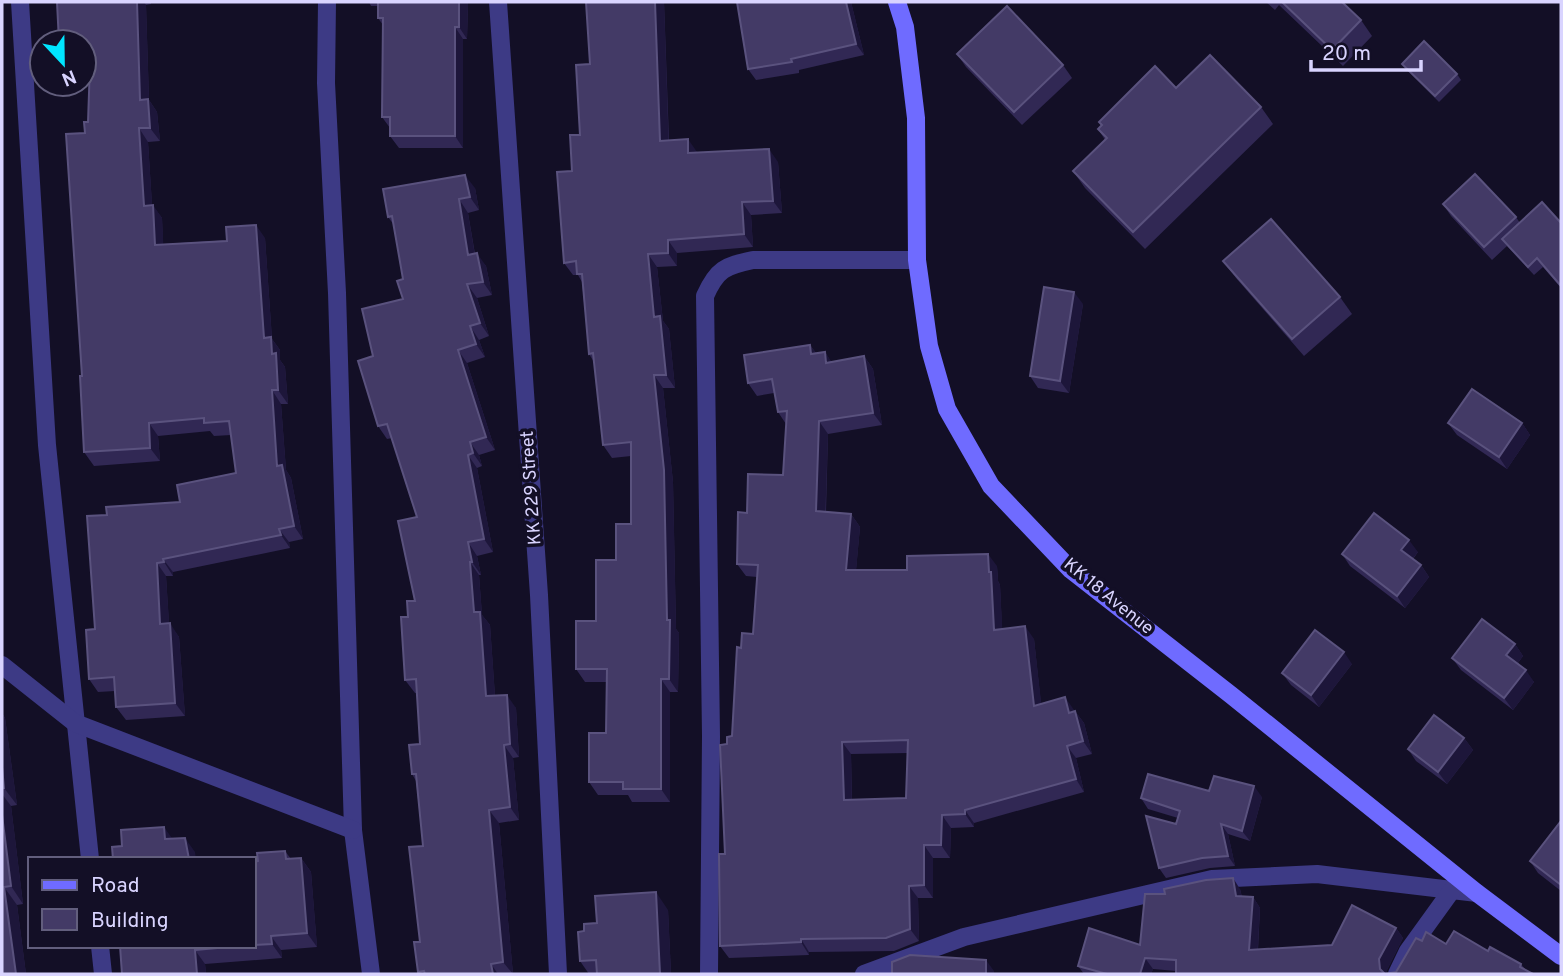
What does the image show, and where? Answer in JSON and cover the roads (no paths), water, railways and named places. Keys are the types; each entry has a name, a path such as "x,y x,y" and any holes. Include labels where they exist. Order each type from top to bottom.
{"main road":[{"name":"KK 18 Avenue","path":"897,2 905,27 916,118 917,260 929,346 947,409 991,486 1071,570 1477,893 1561,956"}],"street":[{"path":"20,2 47,445 90,857"},
{"path":"327,2 327,83 338,307 353,830 371,974"},
{"name":"KK 229 Street","path":"498,2 539,595 558,974"},
{"path":"709,974 711,736 705,296 713,278 728,265 753,260 917,260"},
{"path":"2,665 75,723 353,830"},
{"path":"864,974 964,937 1212,879 1317,874 1477,893"},
{"path":"1397,974 1408,951 1452,890"},
{"path":"100,948 103,974"}]}
